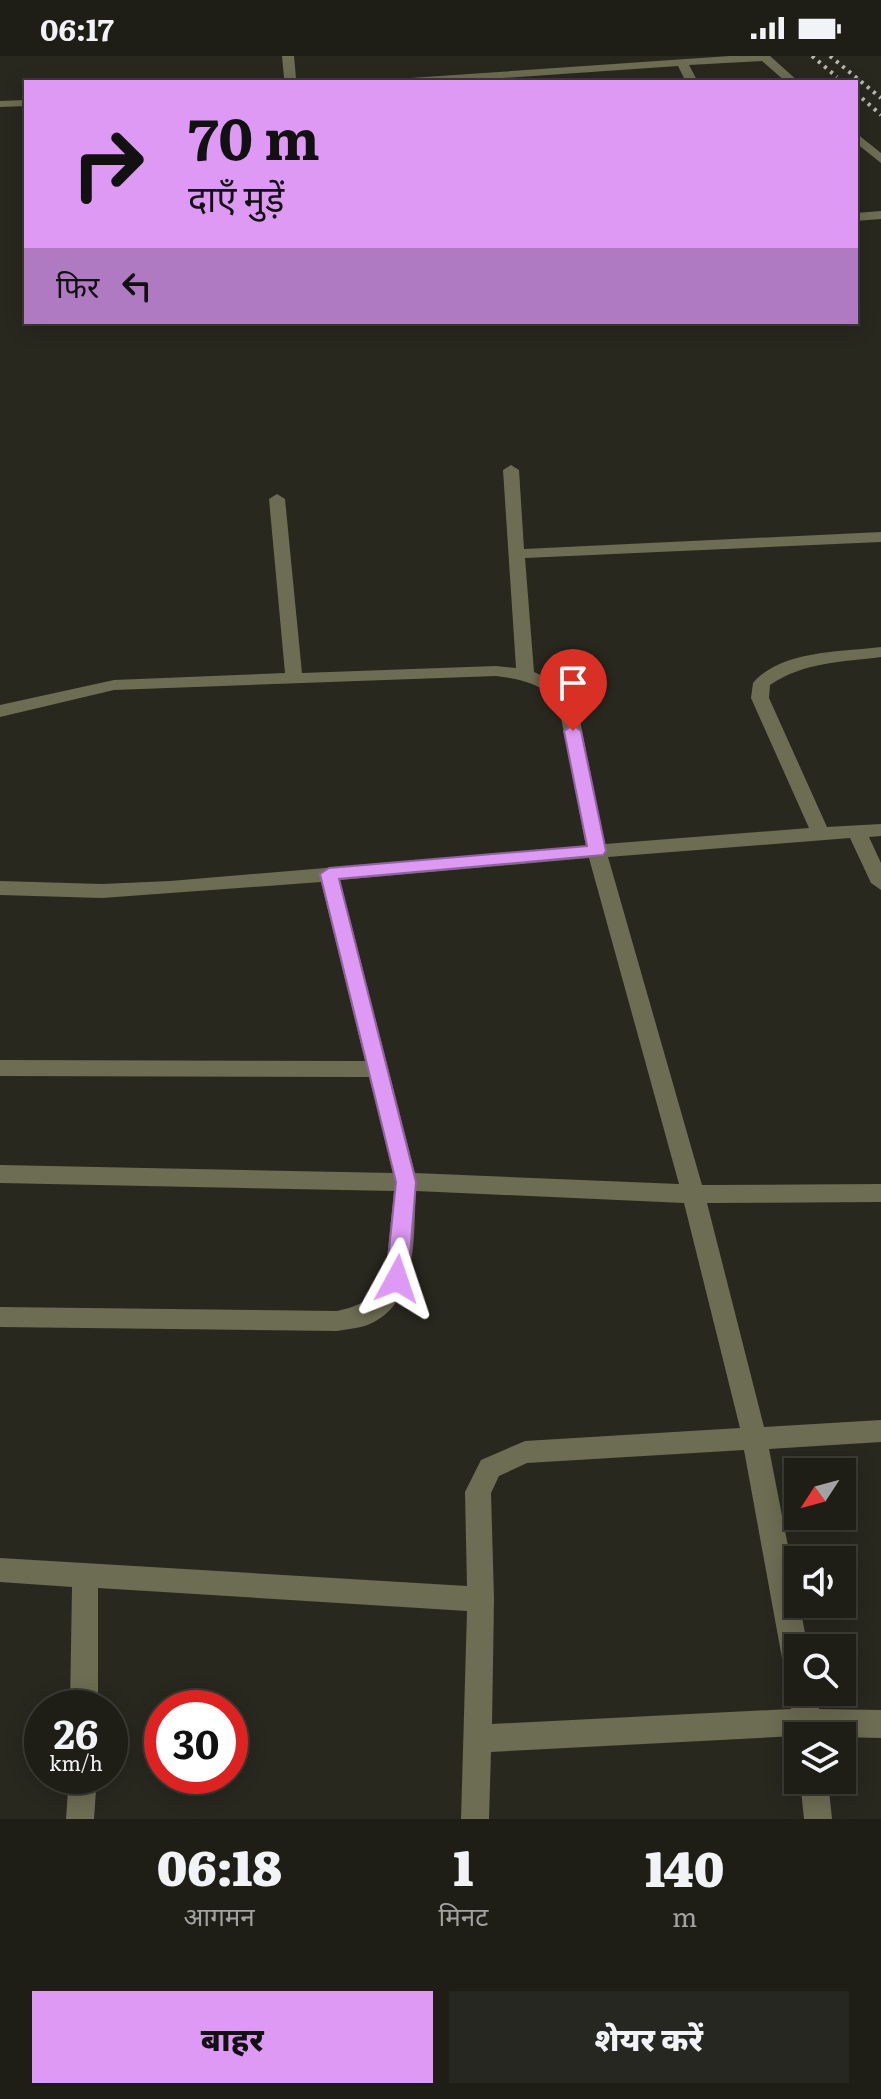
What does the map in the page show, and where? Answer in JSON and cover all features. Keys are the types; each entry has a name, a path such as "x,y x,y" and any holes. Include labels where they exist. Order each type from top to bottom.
{"street":[{"path":"288,56 288,80"},
{"path":"425,80 764,57 791,80"},
{"path":"682,63 691,80"},
{"path":"573,70 579,80"},
{"path":"0,104 24,103"},
{"path":"858,139 881,158"},
{"path":"858,159 881,158"},
{"path":"858,217 881,215"},
{"path":"511,470 525,674"},
{"path":"277,499 294,679"},
{"path":"517,554 881,537"},
{"path":"821,834 760,698 762,683 773,673 799,665 881,652"},
{"path":"0,711 114,685 496,671 525,674 553,685 567,701 597,851 693,1194 755,1439 791,1634"},
{"path":"0,888 102,891 881,830"},
{"path":"857,832 881,883"},
{"path":"0,1317 337,1321 366,1315 387,1298 397,1279 406,1182 329,874"},
{"path":"0,1068 378,1069"},
{"path":"0,1174 406,1182 693,1194 881,1193"},
{"path":"475,1819 481,1599 478,1492 490,1468 525,1452 881,1431"},
{"path":"0,1570 481,1599"},
{"path":"84,1690 85,1574"},
{"path":"856,1726 881,1724"},
{"path":"479,1739 784,1730"},
{"path":"80,1819 82,1794"},
{"path":"815,1794 818,1819"}],"railway":[{"path":"812,56 837,77"},
{"path":"830,56 881,98"},
{"path":"858,95 881,115"}],"route":[{"path":"397,1279 406,1182 329,874 597,851 573,731"}]}
